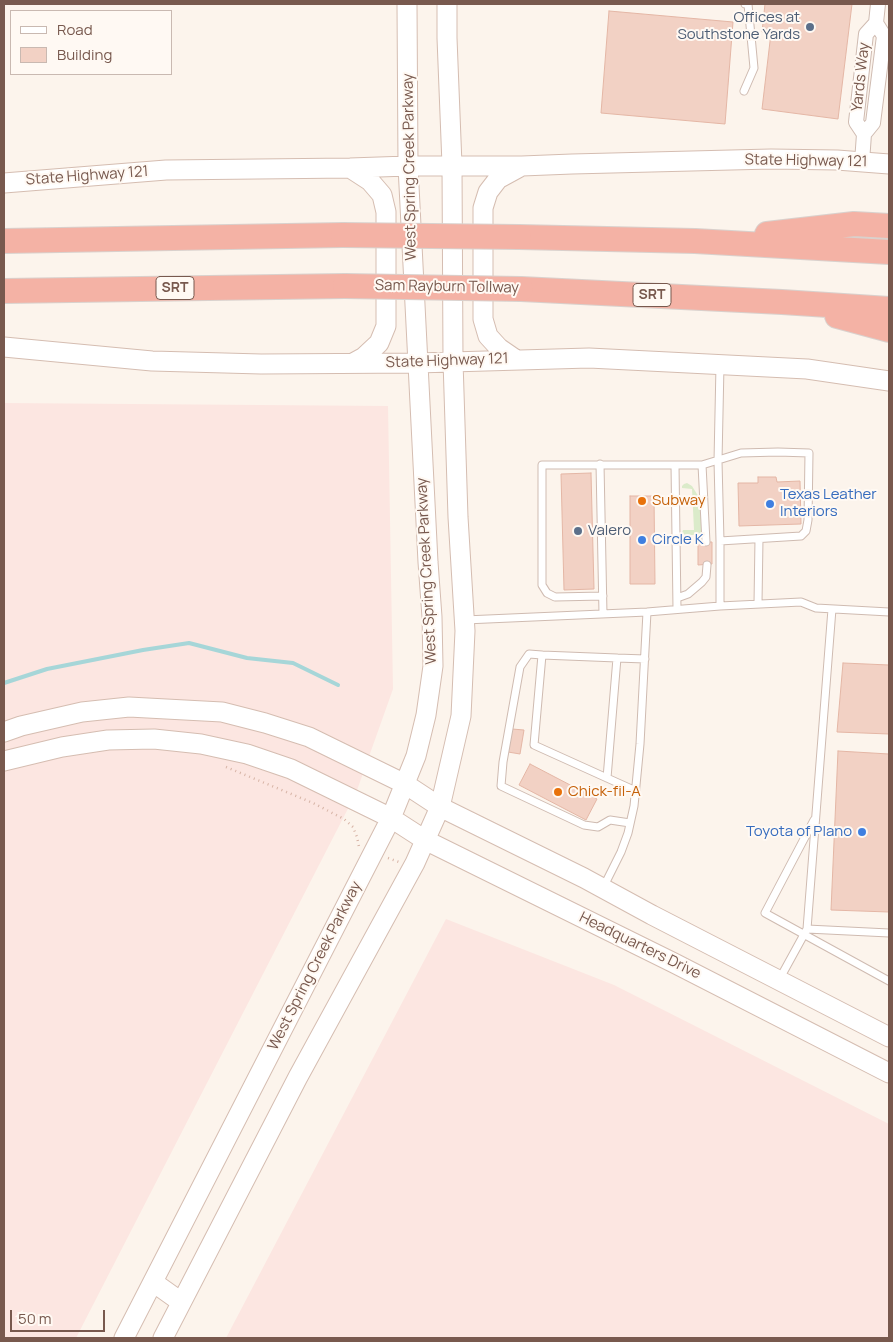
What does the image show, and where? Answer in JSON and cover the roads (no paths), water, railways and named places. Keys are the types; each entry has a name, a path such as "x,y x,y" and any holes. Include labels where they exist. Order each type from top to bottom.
{"highway":[{"path":"695,241 854,224 889,226"},
{"path":"4,241 343,234 695,241 889,252"},
{"name":"Sam Rayburn Tollway","path":"4,291 345,286 521,289 889,309"},
{"path":"782,302 889,330"}],"main road":[{"name":"West Spring Creek Parkway","path":"124,1338 391,818 416,756 426,715 433,666 432,617 408,166 407,4"},
{"name":"West Spring Creek Parkway","path":"163,1338 298,1077 412,868 440,807 461,716 465,631 456,473 453,361 452,165 447,4"},
{"name":"State Highway 121","path":"4,183 166,170 452,165 522,166 771,159 837,160 889,164"},
{"path":"515,359 499,348 488,336 482,319 483,208 488,192 498,179 522,166"},
{"path":"350,168 370,181 382,195 386,212 386,326 379,343 364,357 353,363"},
{"name":"State Highway 121","path":"4,347 152,361 261,364 417,363 589,358 807,368 889,380"},
{"path":"10,759 6,731 82,712 129,707 222,712 265,723 309,737 405,784 440,807 603,888 889,1037"},
{"name":"Headquarters Drive","path":"10,759 62,746 108,740 154,738 201,744 247,754 291,769 391,818 425,840 765,1009 889,1073"},
{"path":"765,1009 779,980"},
{"path":"153,1282 182,1302"}],"street":[{"name":"Yards Way","path":"862,162 864,134 873,123 884,36 876,23 878,4"}],"lane":[{"path":"744,91 754,68 747,4"},
{"path":"720,364 718,461 720,606"},
{"path":"603,596 555,597 547,593 542,586 542,465 702,465 741,453 809,453 808,520 806,530 801,536 720,541"},
{"path":"600,464 603,614"},
{"path":"675,465 677,609"},
{"path":"702,465 706,542"},
{"path":"758,604 759,539"},
{"path":"677,598 688,594 702,582 706,577 707,565"},
{"path":"464,620 647,612 801,602 816,608 889,612"},
{"path":"779,980 805,932 832,609"},
{"path":"603,888 621,852 630,823 636,791 647,612"},
{"path":"630,823 610,820 598,827 584,825 501,786 503,762 520,666 529,654 645,658"},
{"path":"542,655 534,745 636,791"},
{"path":"607,778 617,658"},
{"path":"816,818 765,913 805,932 889,981"},
{"path":"805,932 888,934"}],"waterway":[{"path":"4,683 47,669 189,643 247,658 293,663 338,685"}],"place":[{"name":"Offices at Southstone Yards","path":"810,27"},
{"name":"Subway","path":"642,501"},
{"name":"Texas Leather Interiors","path":"770,504"},
{"name":"Valero","path":"578,531"},
{"name":"Circle K","path":"642,540"},
{"name":"Chick-fil-A","path":"558,792"},
{"name":"Toyota of Plano","path":"862,832"}]}
